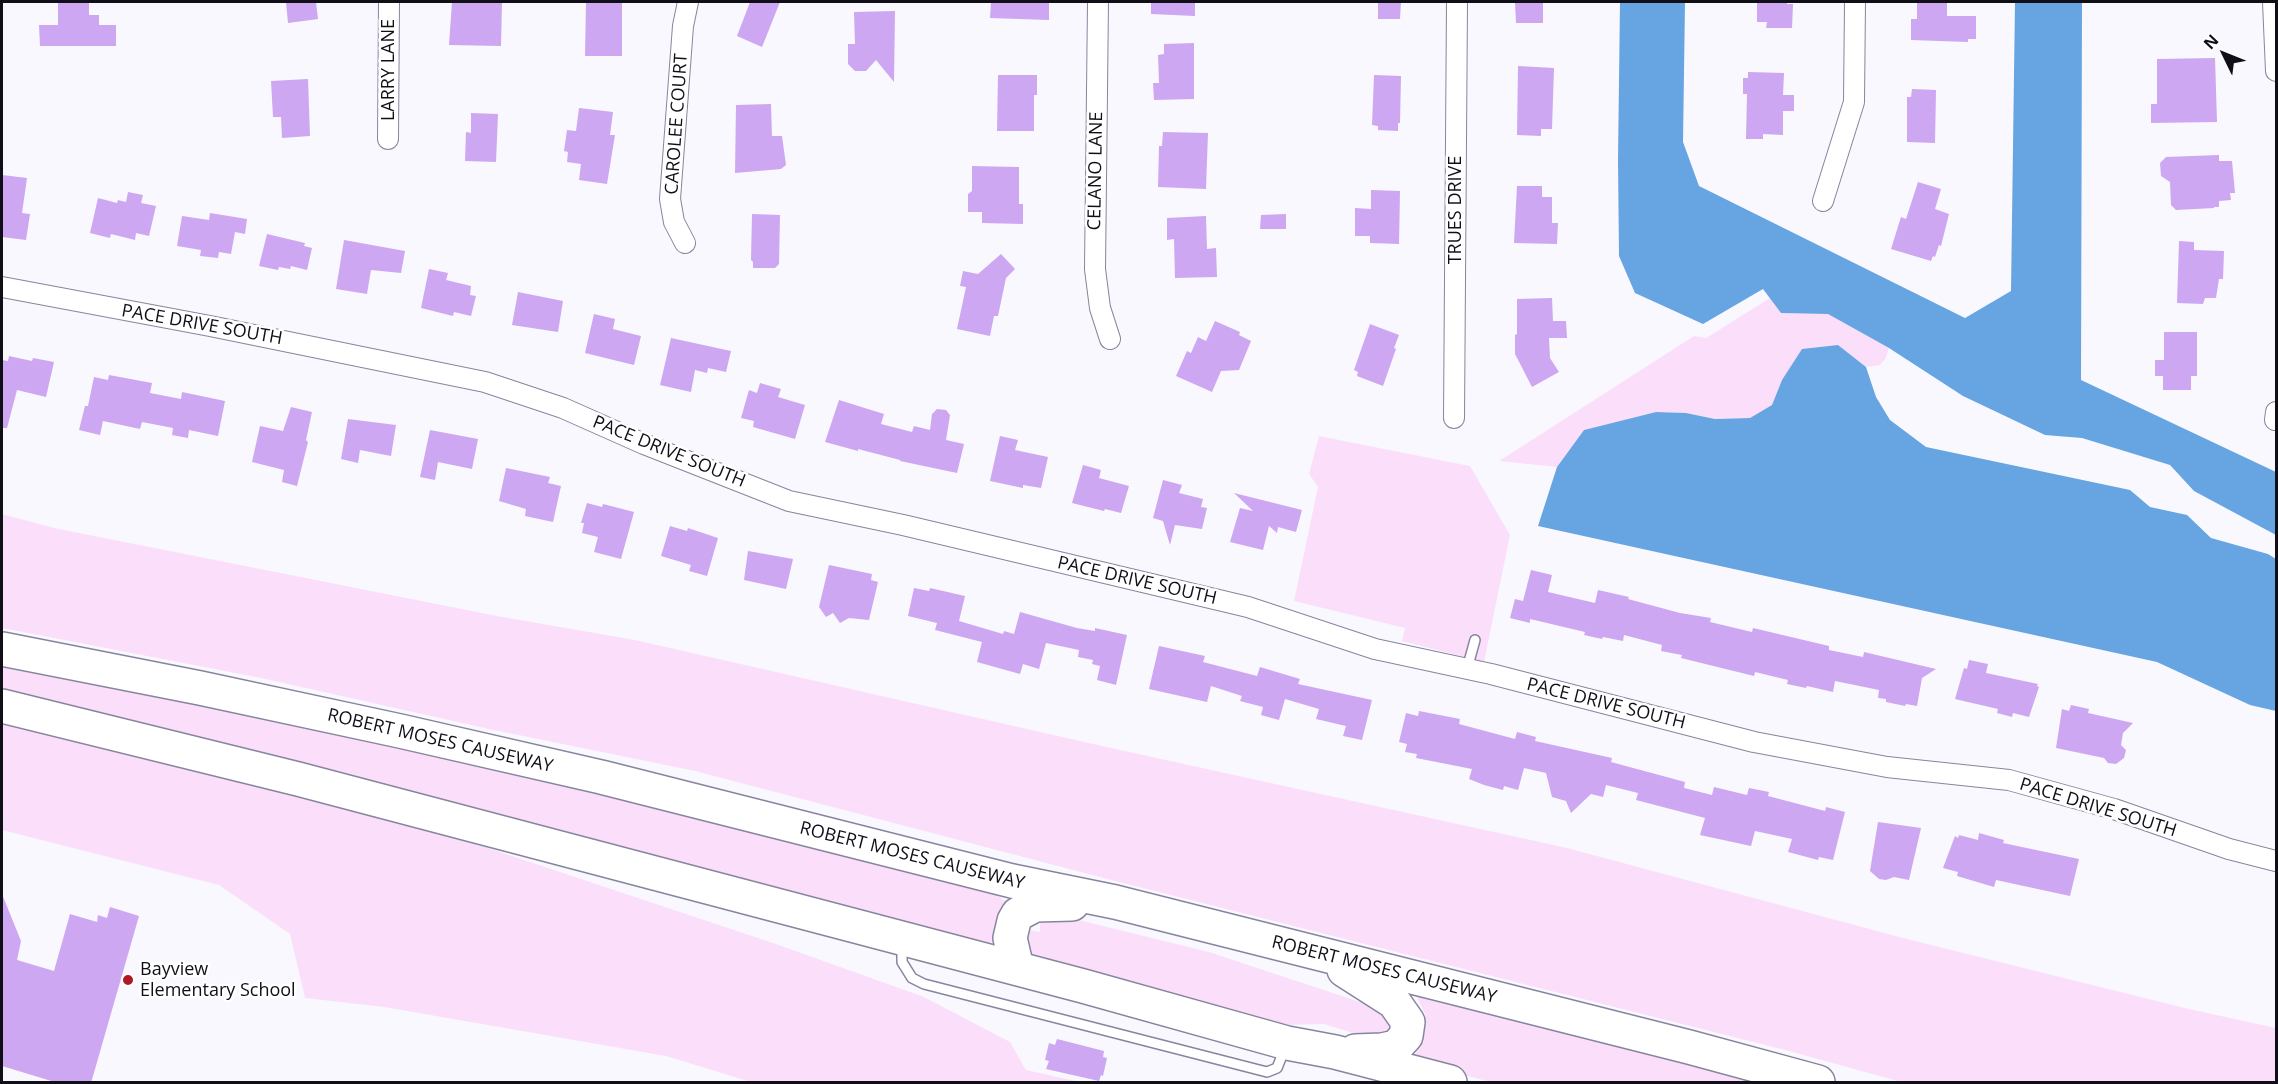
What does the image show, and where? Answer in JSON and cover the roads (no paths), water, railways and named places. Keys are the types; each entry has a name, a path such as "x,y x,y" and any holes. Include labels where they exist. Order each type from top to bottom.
{"highway":[{"name":"ROBERT MOSES CAUSEWAY","path":"2,649 400,730 601,777 1012,881 1115,902 1666,1042 1818,1083"},
{"path":"2,706 289,776 1017,968 1287,1043 1335,1052 1450,1083"},
{"path":"1017,968 1011,948 1011,929 1018,914 1025,909 1035,905 1115,902"},
{"path":"1316,953 1394,1002 1408,1022 1406,1036 1396,1047 1382,1050 1335,1052"}],"street":[{"name":"LARRY LANE","path":"388,140 389,2"},
{"name":"CAROLEE COURT","path":"685,243 674,222 670,199 683,26 688,2"},
{"name":"CELANO LANE","path":"1098,2 1095,269 1100,308 1110,339"},
{"name":"TRUES DRIVE","path":"1454,418 1457,2"},
{"path":"1823,201 1854,102 1855,2"},
{"path":"2273,2 2277,71"},
{"name":"PACE DRIVE SOUTH","path":"2,287 484,382 563,408 644,444 789,501 903,525 1248,607 1376,649 1467,669 1754,742 1887,767 2009,780 2114,808 2229,849 2277,861"}],"lane":[{"path":"1467,669 1475,640"},
{"path":"902,939 902,962 912,978 924,984 1267,1072 1277,1068 1287,1043"}],"water":[{"path":"1620,2 1685,2 1683,142 1699,186 1965,318 2011,291 2015,2 2082,2 2081,380 2276,472 2276,535 2194,491 2170,465 2082,438 2045,435 1963,396 1889,348 1828,314 1781,313 1763,289 1703,324 1635,293 1619,256"},
{"path":"1838,345 1866,367 1876,397 1890,420 1926,447 2130,490 2150,507 2187,515 2211,538 2268,554 2276,559 2276,711 2250,705 2157,662 1538,526 1557,467 1584,430 1656,412 1686,413 1715,419 1750,418 1772,405 1782,380 1802,349"}],"place":[{"name":"Bayview Elementary School","path":"128,980"}]}
